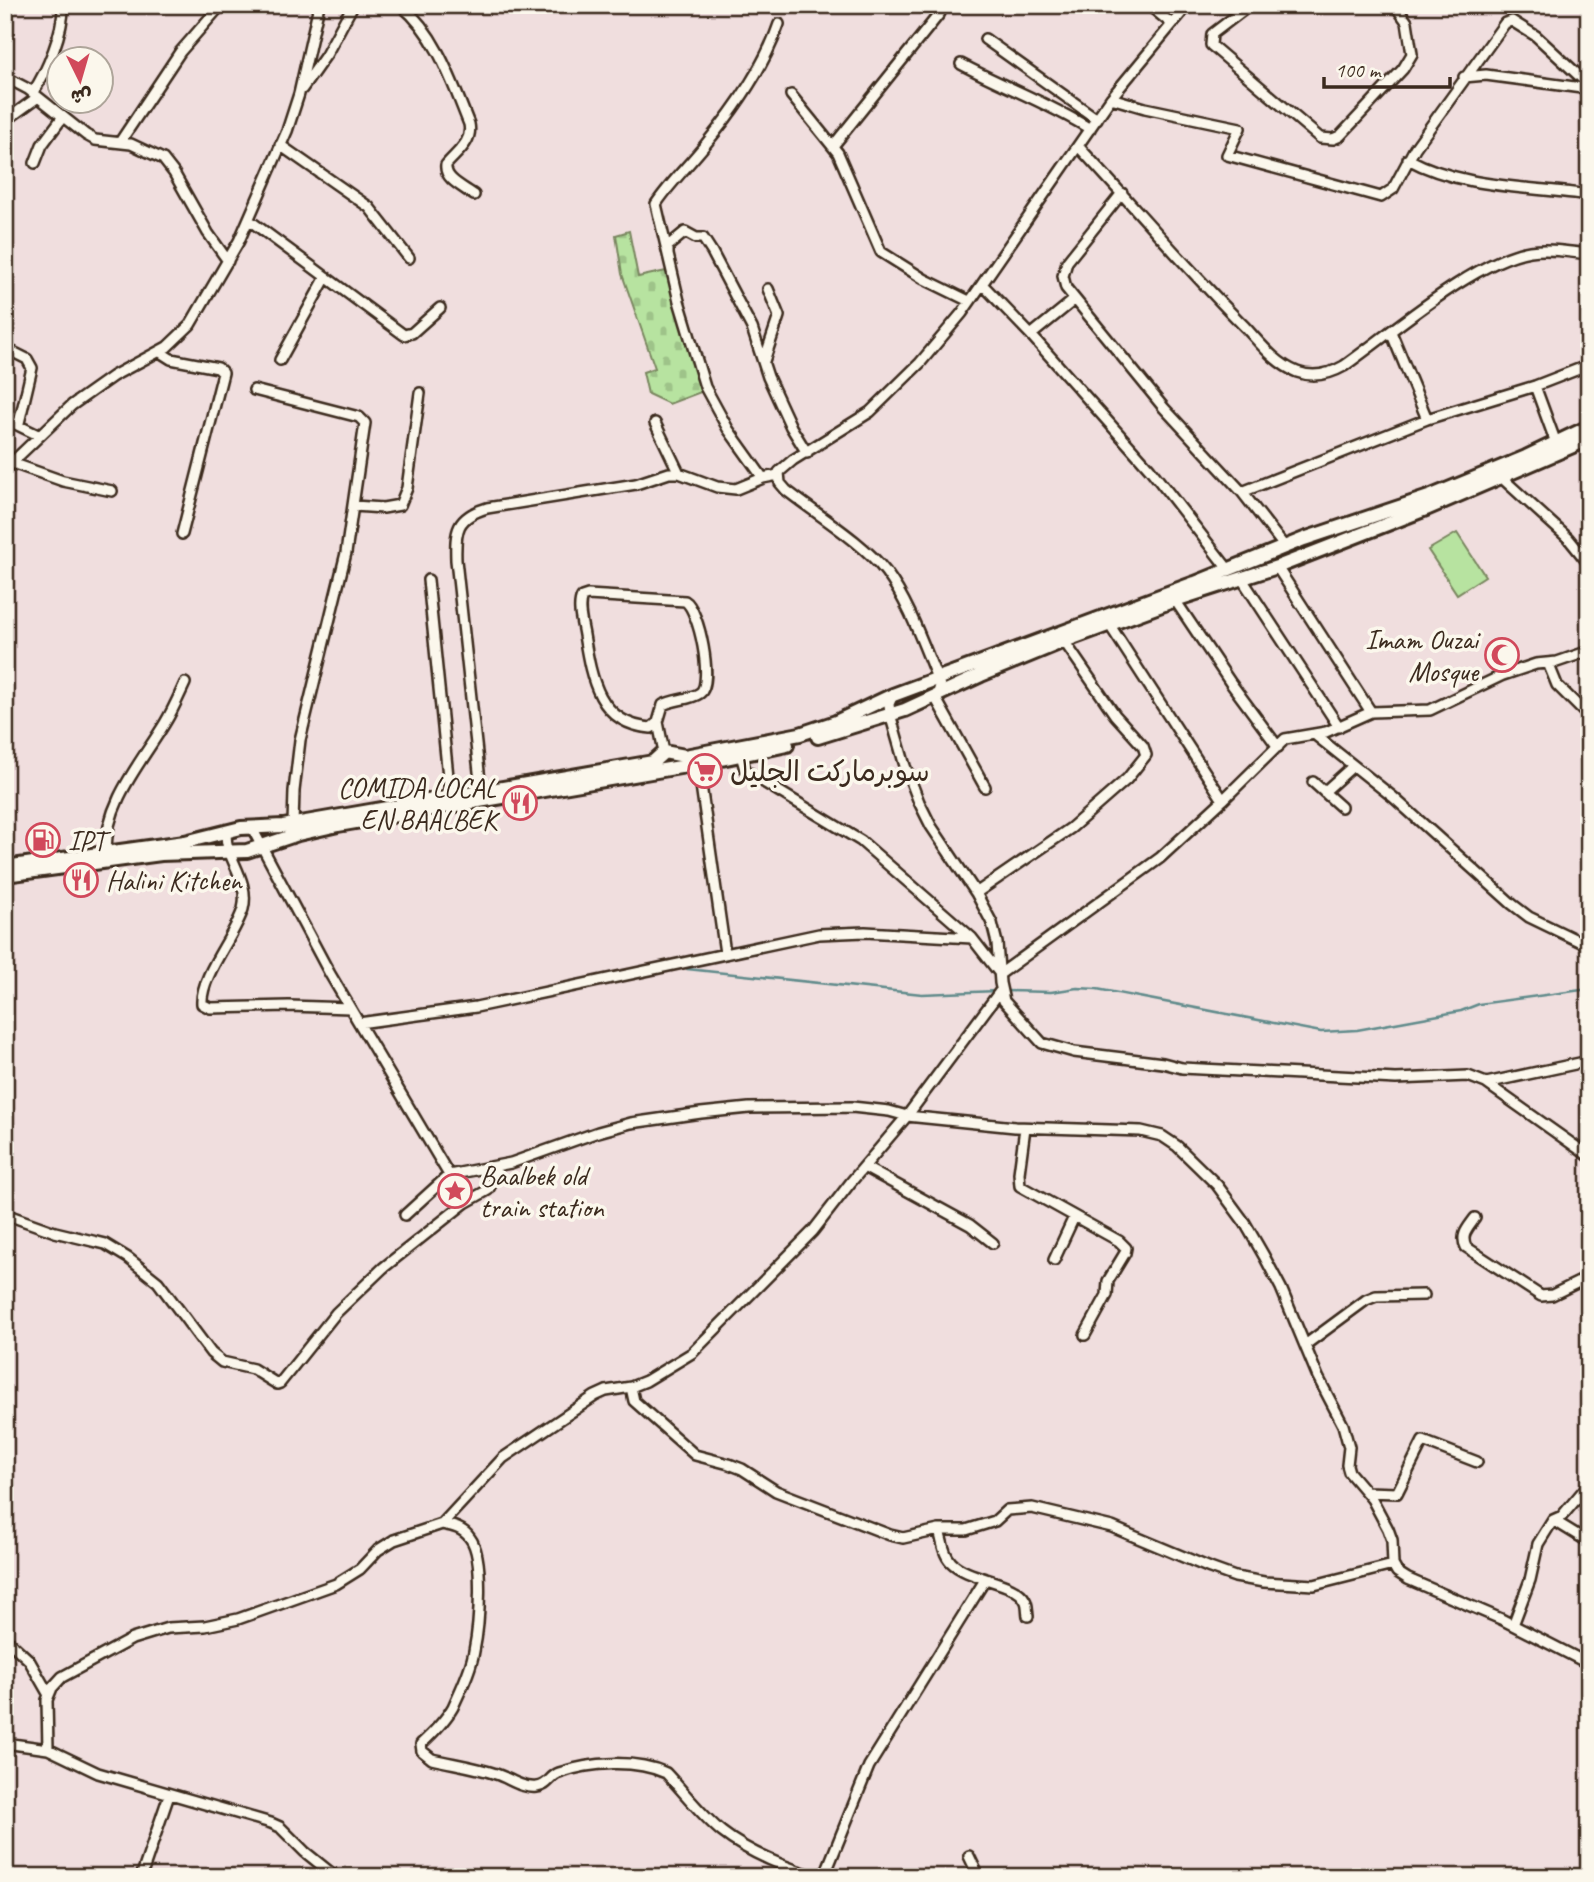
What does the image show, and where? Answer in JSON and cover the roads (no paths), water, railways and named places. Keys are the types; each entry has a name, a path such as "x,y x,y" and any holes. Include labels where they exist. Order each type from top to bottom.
{"main road":[{"path":"5,867 185,842 227,831 293,824 653,762 664,752 685,756 800,734 836,722 892,695 1304,538 1429,497 1589,427"},
{"path":"5,876 161,854 247,850 338,825 698,764 823,735 936,697 1064,640 1310,554 1502,478 1589,439"},
{"path":"1304,538 1310,554"},
{"path":"1266,554 1273,568"}],"street":[{"path":"5,121 35,95 55,44 63,5"},
{"path":"120,142 184,47 221,5"},
{"path":"111,491 9,466 72,405 99,385 160,352 190,325 249,220 287,131 299,94 319,5"},
{"path":"299,94 326,55 353,5"},
{"path":"401,5 418,21 437,49 468,124 468,140 445,169 448,177 474,195"},
{"path":"1149,5 1172,24"},
{"path":"985,787 936,697 940,686 937,678 908,610 885,571 869,554 786,490 778,475 782,468 870,412 936,344 970,301 1111,98 1188,5"},
{"path":"1250,5 1212,34 1211,45 1320,138 1333,139 1340,136 1394,78 1412,54 1407,23 1395,5"},
{"path":"834,146 940,13"},
{"path":"1111,98 1240,128 1227,155 1376,197 1389,193 1408,159 1464,77 1502,26 1512,20 1536,36 1589,87"},
{"path":"763,478 728,429 705,387 668,256 657,201 713,136 742,95 769,50 779,24"},
{"path":"985,38 1097,119"},
{"path":"961,64 993,82 1062,111 1090,129"},
{"path":"1464,77 1486,75 1589,87"},
{"path":"5,77 35,95 91,138 143,149 166,163 228,261"},
{"path":"791,95 834,146 881,252 915,274 970,301"},
{"path":"35,163 42,145 62,118"},
{"path":"280,145 369,207 408,258"},
{"path":"1078,146 1227,310 1280,362 1297,372 1319,374 1335,371 1464,280 1513,255 1551,250 1589,254"},
{"path":"1408,159 1426,169 1447,175 1498,185 1589,195"},
{"path":"1122,193 1064,268 1064,282 1074,300 1164,408 1242,492 1284,546"},
{"path":"249,220 404,334 412,333 440,308"},
{"path":"668,256 668,246 685,232 704,239 752,328 791,427 807,453"},
{"path":"280,360 326,277"},
{"path":"982,284 1150,468 1228,569"},
{"path":"764,363 779,316 768,289"},
{"path":"1031,335 1074,300"},
{"path":"1391,332 1427,419"},
{"path":"5,348 27,359 32,368 19,424"},
{"path":"160,352 171,359 218,368 223,373 182,534"},
{"path":"1242,492 1427,419 1535,386 1589,365"},
{"path":"1535,386 1556,443"},
{"path":"254,390 359,417 365,421 354,506 335,604 304,718 293,791 293,824"},
{"path":"354,506 383,508 400,505 407,488 420,393"},
{"path":"5,419 38,435"},
{"path":"655,423 679,473"},
{"path":"481,790 456,560 455,536 460,523 471,513 487,508 640,483 663,474 679,473 725,488 741,488 763,478 778,475"},
{"path":"1502,478 1568,538 1589,564"},
{"path":"1273,568 1371,712"},
{"path":"1242,579 1339,727"},
{"path":"428,580 450,796"},
{"path":"658,722 651,728 635,726 617,715 602,701 591,674 579,602 582,597 588,595 685,601 693,607 701,633 705,685 700,694 663,705 658,722 664,752"},
{"path":"1175,600 1278,747"},
{"path":"1109,624 1223,800"},
{"path":"976,892 1071,828 1127,779 1146,755 1143,746 1115,715 1064,640"},
{"path":"1000,974 1160,858 1289,737 1339,727 1371,712 1430,710 1503,675 1589,651"},
{"path":"1548,663 1557,685 1589,717"},
{"path":"106,851 108,831 123,791 138,762 166,721 185,683"},
{"path":"892,695 890,714 905,766 923,811 976,892 995,932 1004,1001 1042,1043 1074,1052 1163,1063 1182,1068 1396,1079 1468,1076 1486,1083 1589,1156"},
{"path":"1314,734 1393,797 1512,904 1529,917 1589,946"},
{"path":"741,755 745,769 752,775 861,841 972,938 1000,974"},
{"path":"698,764 725,953"},
{"path":"1324,792 1353,766"},
{"path":"1312,782 1341,807"},
{"path":"252,828 350,1008 449,1175"},
{"path":"227,831 226,839 230,852 243,881 242,911 211,974 202,1004 210,1008 350,1008"},
{"path":"359,1023 476,1007 802,937 841,932 972,938"},
{"path":"48,1749 47,1700 62,1676 132,1639 168,1628 205,1626 238,1619 336,1584 360,1569 378,1550 394,1540 442,1524 503,1458 596,1396 646,1381 692,1353 813,1231 907,1116 1001,990"},
{"path":"1486,1083 1589,1061"},
{"path":"405,1215 449,1175 497,1167 612,1128 701,1113 749,1108 852,1107 907,1116 1025,1128 1153,1133 1177,1146 1217,1185 1245,1223 1281,1288 1346,1435 1349,1472 1366,1492 1388,1529 1392,1540 1393,1566 1397,1572 1513,1625 1589,1664"},
{"path":"1025,1128 1018,1173 1020,1186 1119,1241 1126,1248 1108,1281 1103,1303 1085,1335"},
{"path":"5,1214 55,1232 105,1244 128,1258 158,1282 211,1353 222,1362 253,1369 277,1384 281,1383 336,1313 383,1268 465,1203 488,1190 497,1167"},
{"path":"864,1167 970,1225 993,1243"},
{"path":"1054,1260 1074,1217"},
{"path":"1475,1218 1465,1232 1466,1247 1541,1296 1552,1295 1589,1276"},
{"path":"1305,1346 1366,1300 1376,1296 1424,1295"},
{"path":"631,1387 634,1401 695,1455 742,1469 776,1491 890,1535 903,1538 939,1530 980,1527 995,1521 1007,1510 1032,1508 1112,1527 1210,1568 1235,1577 1264,1582 1314,1585 1393,1566"},
{"path":"1366,1492 1397,1493 1423,1441 1477,1462"},
{"path":"1513,1625 1530,1580 1538,1544 1553,1520 1562,1516 1587,1487"},
{"path":"1553,1520 1589,1542"},
{"path":"442,1524 464,1531 470,1536 476,1549 480,1583 476,1636 470,1667 444,1720 421,1744 424,1753 432,1759 493,1773 532,1787 547,1783 559,1773 587,1766 622,1765 657,1769 666,1773 727,1836 798,1872 822,1877 869,1766 985,1580"},
{"path":"939,1530 950,1561 976,1577 1021,1594 1025,1599 1028,1616"},
{"path":"5,1638 29,1660 49,1695"},
{"path":"5,1742 48,1749 98,1773 280,1827 336,1877"},
{"path":"141,1877 169,1795"},
{"path":"968,1856 979,1877"}],"waterway":[{"path":"687,969 922,994 997,991"},
{"path":"1004,991 1097,989 1321,1032 1357,1030 1461,1011 1479,1004 1589,989"}],"place":[{"name":"Imam Ouzai Mosque","path":"1502,655"},
{"name":"سوبرماركت الجليل","path":"705,771"},
{"name":"COMIDA LOCAL EN BAALBEK","path":"520,803"},
{"name":"IPT","path":"43,840"},
{"name":"Halini Kitchen","path":"81,880"},
{"name":"Baalbek old train station","path":"455,1191"}]}
